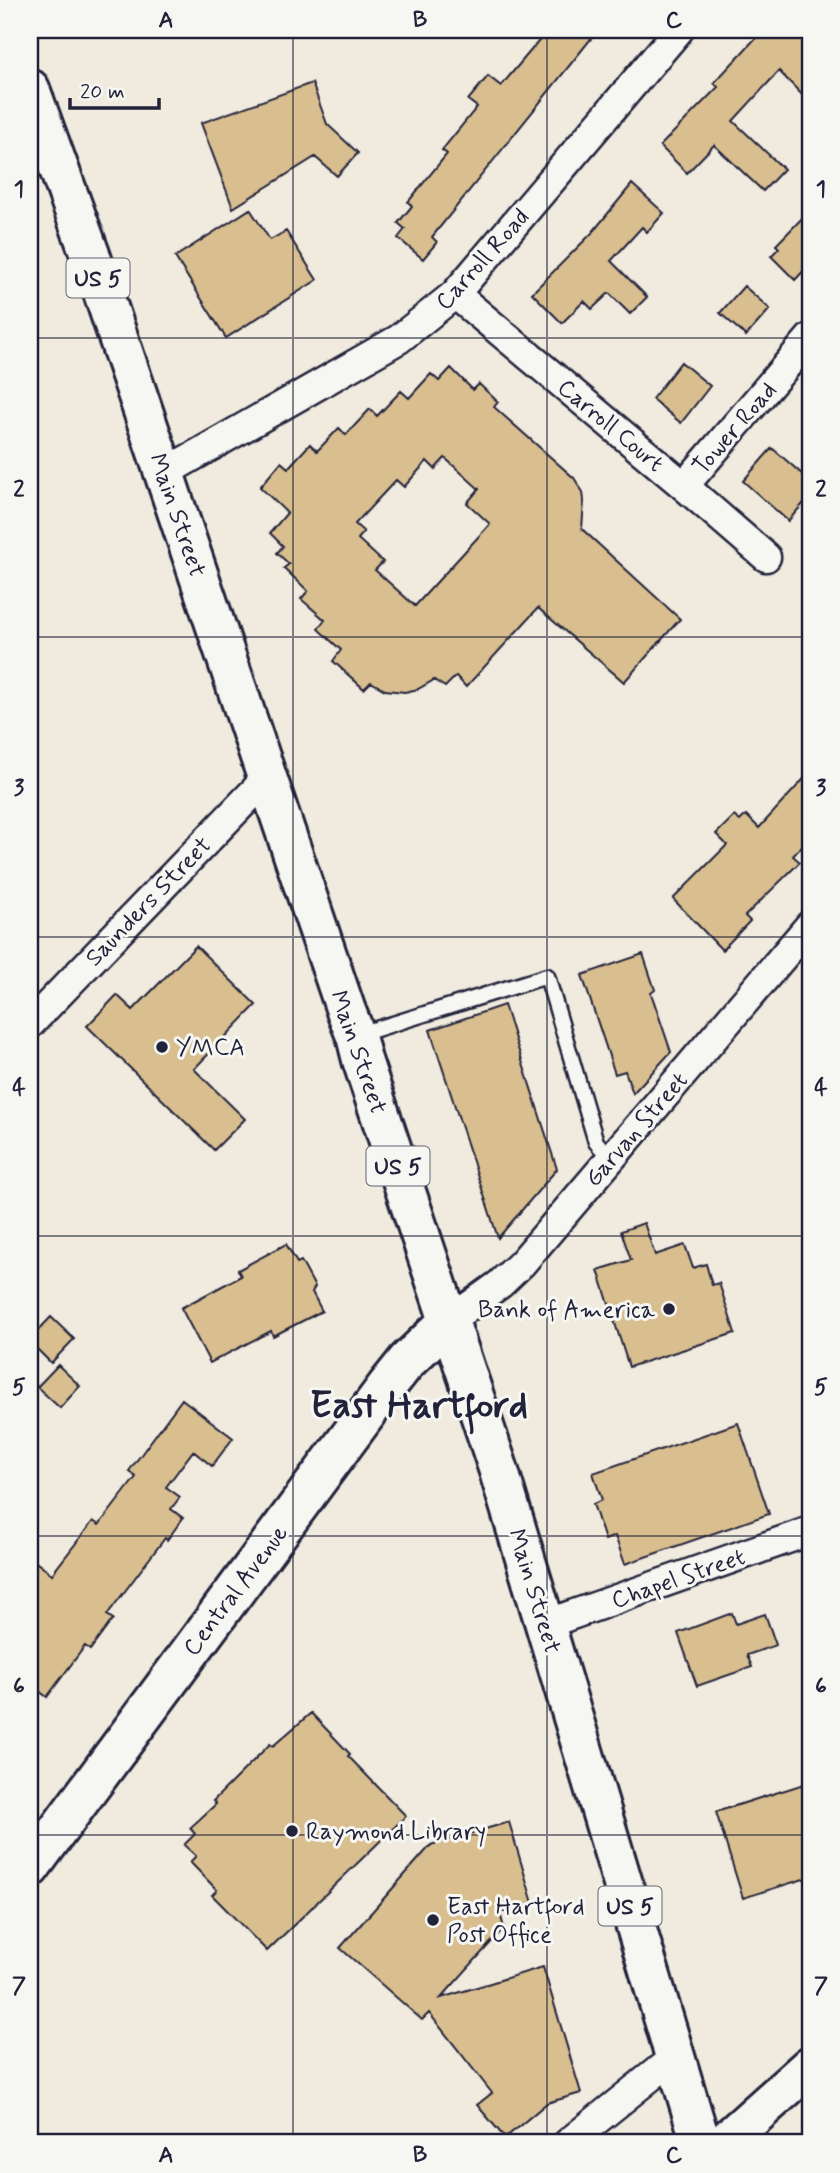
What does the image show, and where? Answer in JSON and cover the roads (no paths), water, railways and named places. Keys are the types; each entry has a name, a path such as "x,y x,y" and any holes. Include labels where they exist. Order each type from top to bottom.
{"main road":[{"name":"Main Street","path":"30,89 91,257 450,1320 546,1624 701,2143"},
{"name":"Central Avenue","path":"30,1868 387,1386 407,1361 450,1320"},
{"path":"724,2143 810,2066"}],"street":[{"name":"Carroll Road","path":"164,473 399,339 455,294 679,30"},
{"name":"Carroll Court","path":"455,294 766,557"},
{"name":"Tower Road","path":"684,486 810,338"},
{"name":"Saunders Street","path":"30,1024 267,778"},
{"name":"Garvan Street","path":"450,1320 500,1284 522,1263 810,925"},
{"name":"Chapel Street","path":"546,1624 810,1531"},
{"path":"568,2143 675,2057"}],"lane":[{"path":"356,1036 547,976 596,1142 611,1158"}],"place":[{"name":"YMCA","path":"162,1047"},
{"name":"Bank of America","path":"669,1309"},
{"name":"Raymond Library","path":"292,1831"},
{"name":"East Hartford Post Office","path":"433,1920"}],"district":[{"name":"East Hartford","path":"419,1404"}]}
